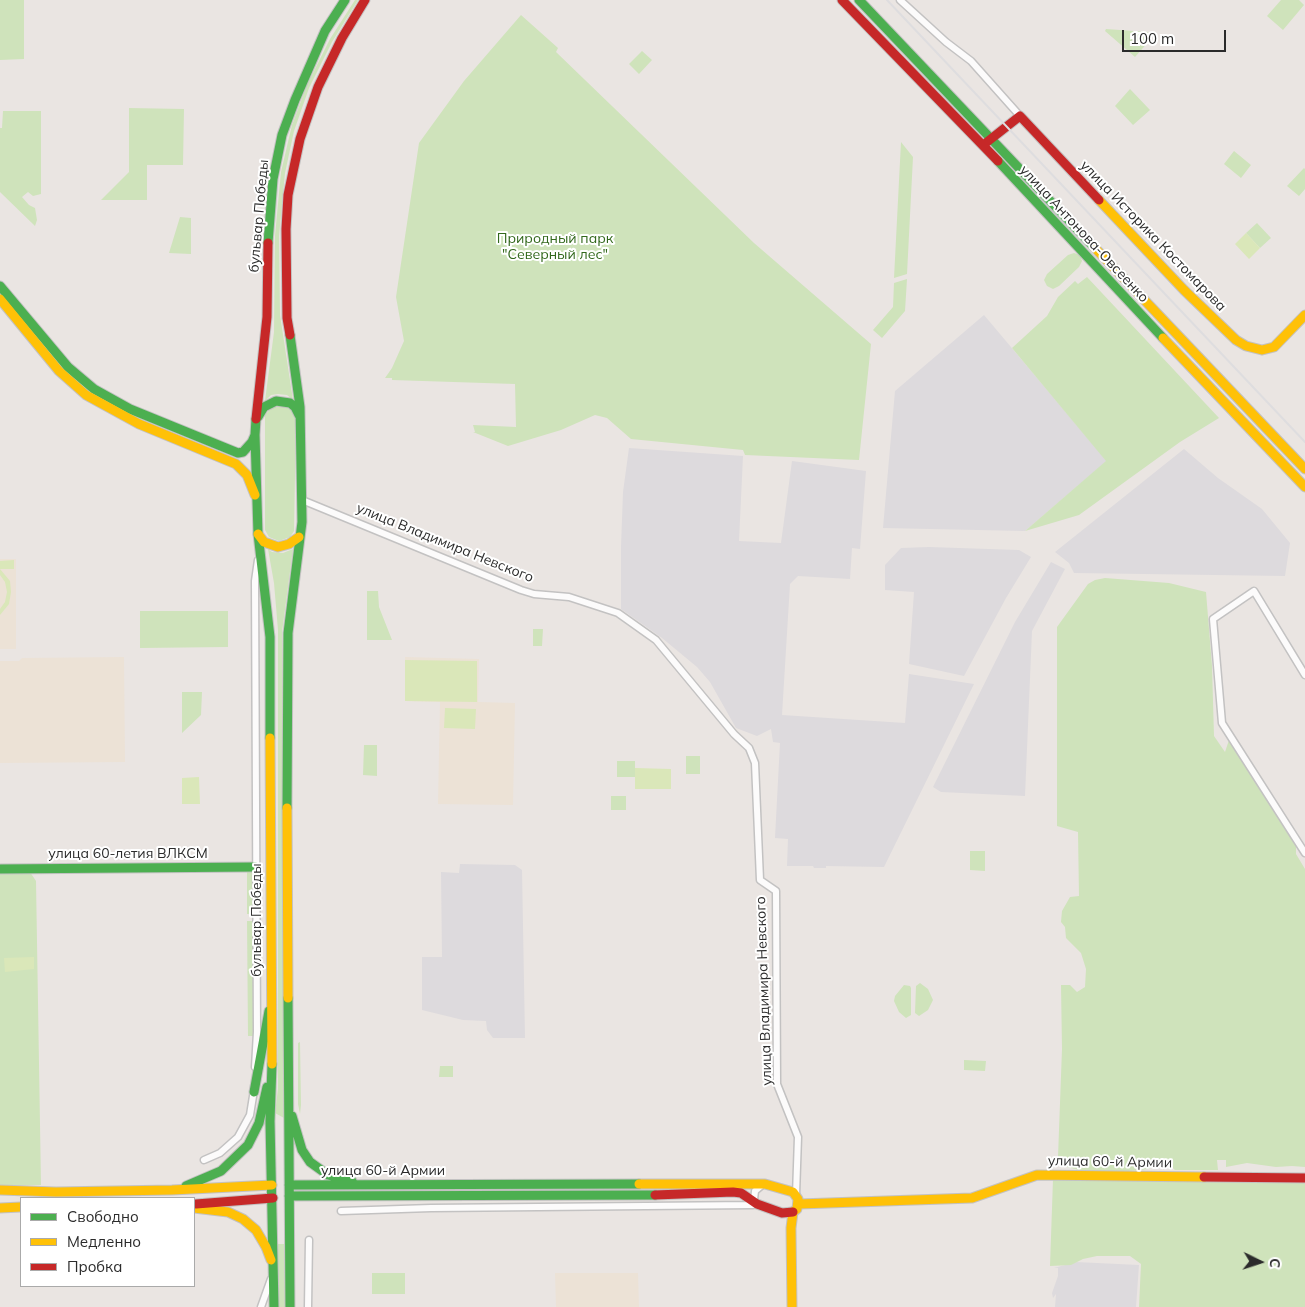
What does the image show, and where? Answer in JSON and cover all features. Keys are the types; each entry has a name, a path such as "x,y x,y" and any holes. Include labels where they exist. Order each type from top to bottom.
{"main road":[{"name":"бульвар Победы","path":"274,1307 270,1121 272,1060 270,637 259,551 256,500 256,419 267,317 267,258 273,179 278,152 295,100 326,31 345,0"},
{"name":"бульвар Победы","path":"290,1307 288,632 302,522 302,500 301,418 298,385 287,318 285,259 288,196 300,139 318,87 342,38 364,0"},
{"name":"улица Антонова-Овсеенко","path":"842,0 987,142 1182,338 1305,469"},
{"name":"улица Антонова-Овсеенко","path":"858,0 930,74 1113,285 1305,486"},
{"path":"987,142 1020,116"},
{"name":"улица Историка Костомарова","path":"1020,116 1184,290 1236,340 1246,346 1262,350 1274,347 1279,344 1305,315"},
{"path":"0,286 68,367 94,389 143,416 238,453 248,448 256,436"},
{"path":"0,298 59,371 86,395 139,424 236,464 247,475 253,486 256,500"},
{"path":"256,419 264,407 276,400 290,403 295,407 301,418"},
{"path":"258,534 270,546 278,547 290,544 299,537"},
{"name":"улица 60-летия ВЛКСМ","path":"0,869 255,867"},
{"path":"254,1092 271,1001"},
{"path":"172,1190 197,1182 221,1171 248,1145 254,1134 266,1099 272,1060"},
{"path":"288,1099 296,1136 310,1162 328,1175 366,1185"},
{"name":"улица 60-й Армии","path":"799,1204 972,1198 1037,1175 1305,1178"},
{"path":"473,1184 473,1196"},
{"path":"765,1184 796,1195"},
{"name":"улица 60-й Армии","path":"0,1190 56,1192 172,1190 272,1185 765,1184"},
{"name":"улица 60-й Армии","path":"195,1206 289,1196 688,1195 732,1192 741,1194 754,1203 782,1213 793,1212"},
{"name":"улица Владимира Невского","path":"796,1195 799,1204"},
{"path":"792,1307 793,1212 799,1204"},
{"path":"195,1206 228,1212 251,1224 262,1240 274,1269"},
{"path":"0,1208 20,1208"}],"street":[{"name":"улица Историка Костомарова","path":"900,0 946,42 971,60 1020,116"},
{"name":"улица Владимира Невского","path":"302,500 521,590 534,594 569,597 618,613 656,640 734,734 749,748 755,763 760,880 776,891 777,1084 798,1137 796,1195"},
{"path":"204,1160 220,1153 238,1137 250,1115 254,1092 257,1032 255,581 259,551"},
{"path":"1305,675 1254,591 1213,619 1222,723 1305,853"},
{"path":"341,1211 754,1203 753,1195 757,1188 765,1184"},
{"path":"308,1307 309,1240"},
{"path":"261,1307 274,1269"}],"shaded area":[{"path":"984,315 1107,461 1025,531 883,528 895,391"},
{"path":"629,448 743,456 739,541 781,543 792,461 866,471 860,549 852,548 850,579 798,576 790,584 782,715 905,723 909,674 974,684 884,867 826,866 826,868 814,868 813,866 787,866 788,839 775,838 780,743 773,742 771,729 757,736 736,728 710,682 697,667 662,638 621,609 623,492"},
{"path":"1184,449 1218,478 1262,509 1290,543 1285,576 1074,573 1069,563 1055,552"},
{"path":"901,548 1019,550 1031,557 1006,598 964,676 909,664 914,592 885,590 885,565"},
{"path":"0,559 16,559 16,649 0,649"},
{"path":"1051,562 1065,569 1032,631 1025,796 941,792 933,787 1015,622"},
{"path":"124,657 125,762 0,763 0,661 19,661 22,658"},
{"path":"405,657 479,659 478,702 515,703 513,805 438,804 440,702 405,701"},
{"path":"460,864 515,865 522,870 525,1038 493,1038 487,1030 486,1021 463,1020 422,1010 422,957 442,957 441,872 459,873"},
{"path":"1076,1262 1139,1265 1136,1307 1055,1307 1056,1294 1053,1298 1052,1293 1058,1276 1058,1268 1054,1268"},
{"path":"555,1273 638,1273 639,1307 556,1307"}],"green space":[{"path":"0,0 24,0 24,59 0,60"},
{"path":"355,0 358,0 332,42 309,88 294,131 285,173 279,236 280,315 293,400 287,395 278,394 271,395 265,401 274,332 275,236 281,172 292,125 307,85 330,39"},
{"path":"1281,0 1299,0 1304,5 1283,30 1267,16"},
{"name":"Природный парк \"Северный лес\"","path":"521,15 558,48 556,52 754,243 871,344 859,460 745,455 743,450 631,439 607,418 595,415 561,430 508,446 473,432 475,432 473,425 516,427 515,384 392,380 392,378 385,378 392,368 404,341 396,297 419,143 464,81"},
{"path":"1106,29 1148,32 1150,40 1135,57 1105,31"},
{"path":"642,51 652,60 639,74 629,64"},
{"path":"1130,89 1150,110 1133,125 1115,106"},
{"path":"129,108 184,109 183,165 147,165 147,200 101,200 129,172"},
{"path":"3,111 41,111 41,194 33,196 28,192 22,197 29,205 35,208 37,220 35,226 0,192 0,128 2,128"},
{"path":"901,142 913,157 907,274 894,278"},
{"path":"1234,151 1251,165 1241,178 1224,164"},
{"path":"1304,168 1305,189 1299,196 1287,186"},
{"path":"180,217 191,218 191,254 169,253"},
{"path":"1257,223 1271,238 1260,248 1246,233"},
{"path":"1246,233 1260,248 1249,259 1235,244"},
{"path":"1074,253 1080,255 1082,261 1079,267 1059,286 1053,289 1047,286 1044,280 1047,274 1068,255"},
{"path":"1087,277 1219,418 1180,442 1079,515 1025,531 1106,461 1012,348 1047,316 1058,297 1075,281 1078,284"},
{"path":"907,279 905,311 882,338 873,330 893,307 894,283"},
{"path":"278,405 286,406 293,412 296,420 294,531 290,537 279,541 269,537 265,530 265,415 271,408"},
{"path":"268,549 272,552 283,553 293,549 282,632 284,1118 275,1113 278,1089 278,630 274,583"},
{"path":"14,560 14,569 0,569 0,561"},
{"path":"0,569 10,581 11,592 9,604 0,615 0,609 5,602 7,592 5,582 0,575"},
{"path":"1105,578 1169,583 1206,592 1212,666 1214,736 1225,752 1230,737 1296,839 1296,854 1305,869 1305,1167 1276,1167 1247,1163 1226,1167 1226,1160 1217,1160 1218,1170 1175,1170 1163,1159 1158,1159 1149,1169 1118,1172 1083,1171 1067,1167 1064,1157 1058,1157 1062,1049 1061,985 1070,985 1077,992 1085,987 1086,969 1081,953 1066,938 1065,927 1061,922 1062,911 1070,897 1079,896 1078,832 1057,826 1057,627 1088,584"},
{"path":"367,591 378,591 379,607 392,640 367,640"},
{"path":"140,611 228,611 228,647 140,648"},
{"path":"533,629 543,629 542,646 533,646"},
{"path":"405,660 477,661 477,702 405,701"},
{"path":"182,692 202,692 201,715 182,733"},
{"path":"445,708 476,709 475,729 444,728"},
{"path":"364,745 377,745 377,776 363,775"},
{"path":"686,756 700,756 700,774 686,774"},
{"path":"617,761 635,761 635,777 617,777"},
{"path":"635,768 671,769 671,789 635,789"},
{"path":"199,777 200,804 182,804 182,778"},
{"path":"611,796 626,796 626,810 611,810"},
{"path":"970,851 985,851 985,871 970,870"},
{"path":"30,872 36,881 41,1185 0,1186 0,873"},
{"path":"247,872 253,872 253,914 247,914"},
{"path":"247,921 253,921 254,1036 248,1036"},
{"path":"34,957 34,969 5,972 4,958"},
{"path":"920,983 928,989 933,1000 928,1010 919,1016 915,1013 916,986"},
{"path":"904,985 911,988 911,1015 906,1018 899,1012 894,1001 895,996"},
{"path":"300,1042 300,1114 298,1104 298,1043"},
{"path":"964,1060 986,1061 985,1071 964,1070"},
{"path":"440,1066 453,1066 453,1077 439,1077"},
{"path":"1053,1179 1236,1182 1238,1180 1305,1179 1305,1307 1139,1307 1141,1264 1130,1256 1097,1256 1083,1259 1071,1265 1050,1266"},
{"path":"277,1244 284,1244 285,1307 278,1307"},
{"path":"372,1273 405,1273 405,1294 372,1294"}],"railway":[{"path":"887,0 1305,442"}],"traffic: fast":[{"path":"268,243 273,179 282,135 325,31 345,0"},
{"path":"859,0 1094,247"},
{"path":"998,161 1163,338"},
{"path":"0,286 68,367 94,389 130,409 238,453 243,452 252,442 255,435 256,419"},
{"path":"287,808 288,633 302,522 300,407 290,335"},
{"path":"258,417 264,407 276,401 290,403 295,407 299,415"},
{"path":"255,435 258,534 270,637 270,738"},
{"path":"0,869 255,867"},
{"path":"288,998 290,1307"},
{"path":"254,1092 269,1011"},
{"path":"272,1064 270,1121 274,1307"},
{"path":"186,1186 221,1171 248,1145 259,1123 267,1087"},
{"path":"292,1116 302,1150 310,1162 328,1175 352,1181"},
{"path":"289,1185 639,1184"},
{"path":"289,1196 655,1195"}],"traffic: slow":[{"path":"1099,200 1184,290 1236,340 1246,346 1262,350 1274,347 1305,315"},
{"path":"1094,247 1305,469"},
{"path":"0,299 59,371 86,395 139,424 236,464 247,475 255,495"},
{"path":"1163,338 1305,487"},
{"path":"258,534 264,542 278,547 289,544 299,537"},
{"path":"270,738 272,1064"},
{"path":"287,808 288,998"},
{"path":"799,1204 972,1198 1037,1175 1204,1177"},
{"path":"639,1184 765,1184 793,1192 798,1199 797,1209 793,1212 791,1228 792,1307"},
{"path":"0,1190 56,1192 172,1190 272,1185"},
{"path":"0,1208 20,1207"},
{"path":"195,1208 228,1212 243,1219 256,1230 271,1260"}],"traffic: jam":[{"path":"290,335 287,318 286,229 288,195 300,139 318,87 342,38 365,0"},
{"path":"842,0 998,161"},
{"path":"987,142 1020,116 1099,200"},
{"path":"256,419 267,317 268,243"},
{"path":"1204,1177 1305,1178"},
{"path":"655,1195 733,1192 741,1193 757,1204 782,1213 793,1212"},
{"path":"196,1204 273,1198"}]}
